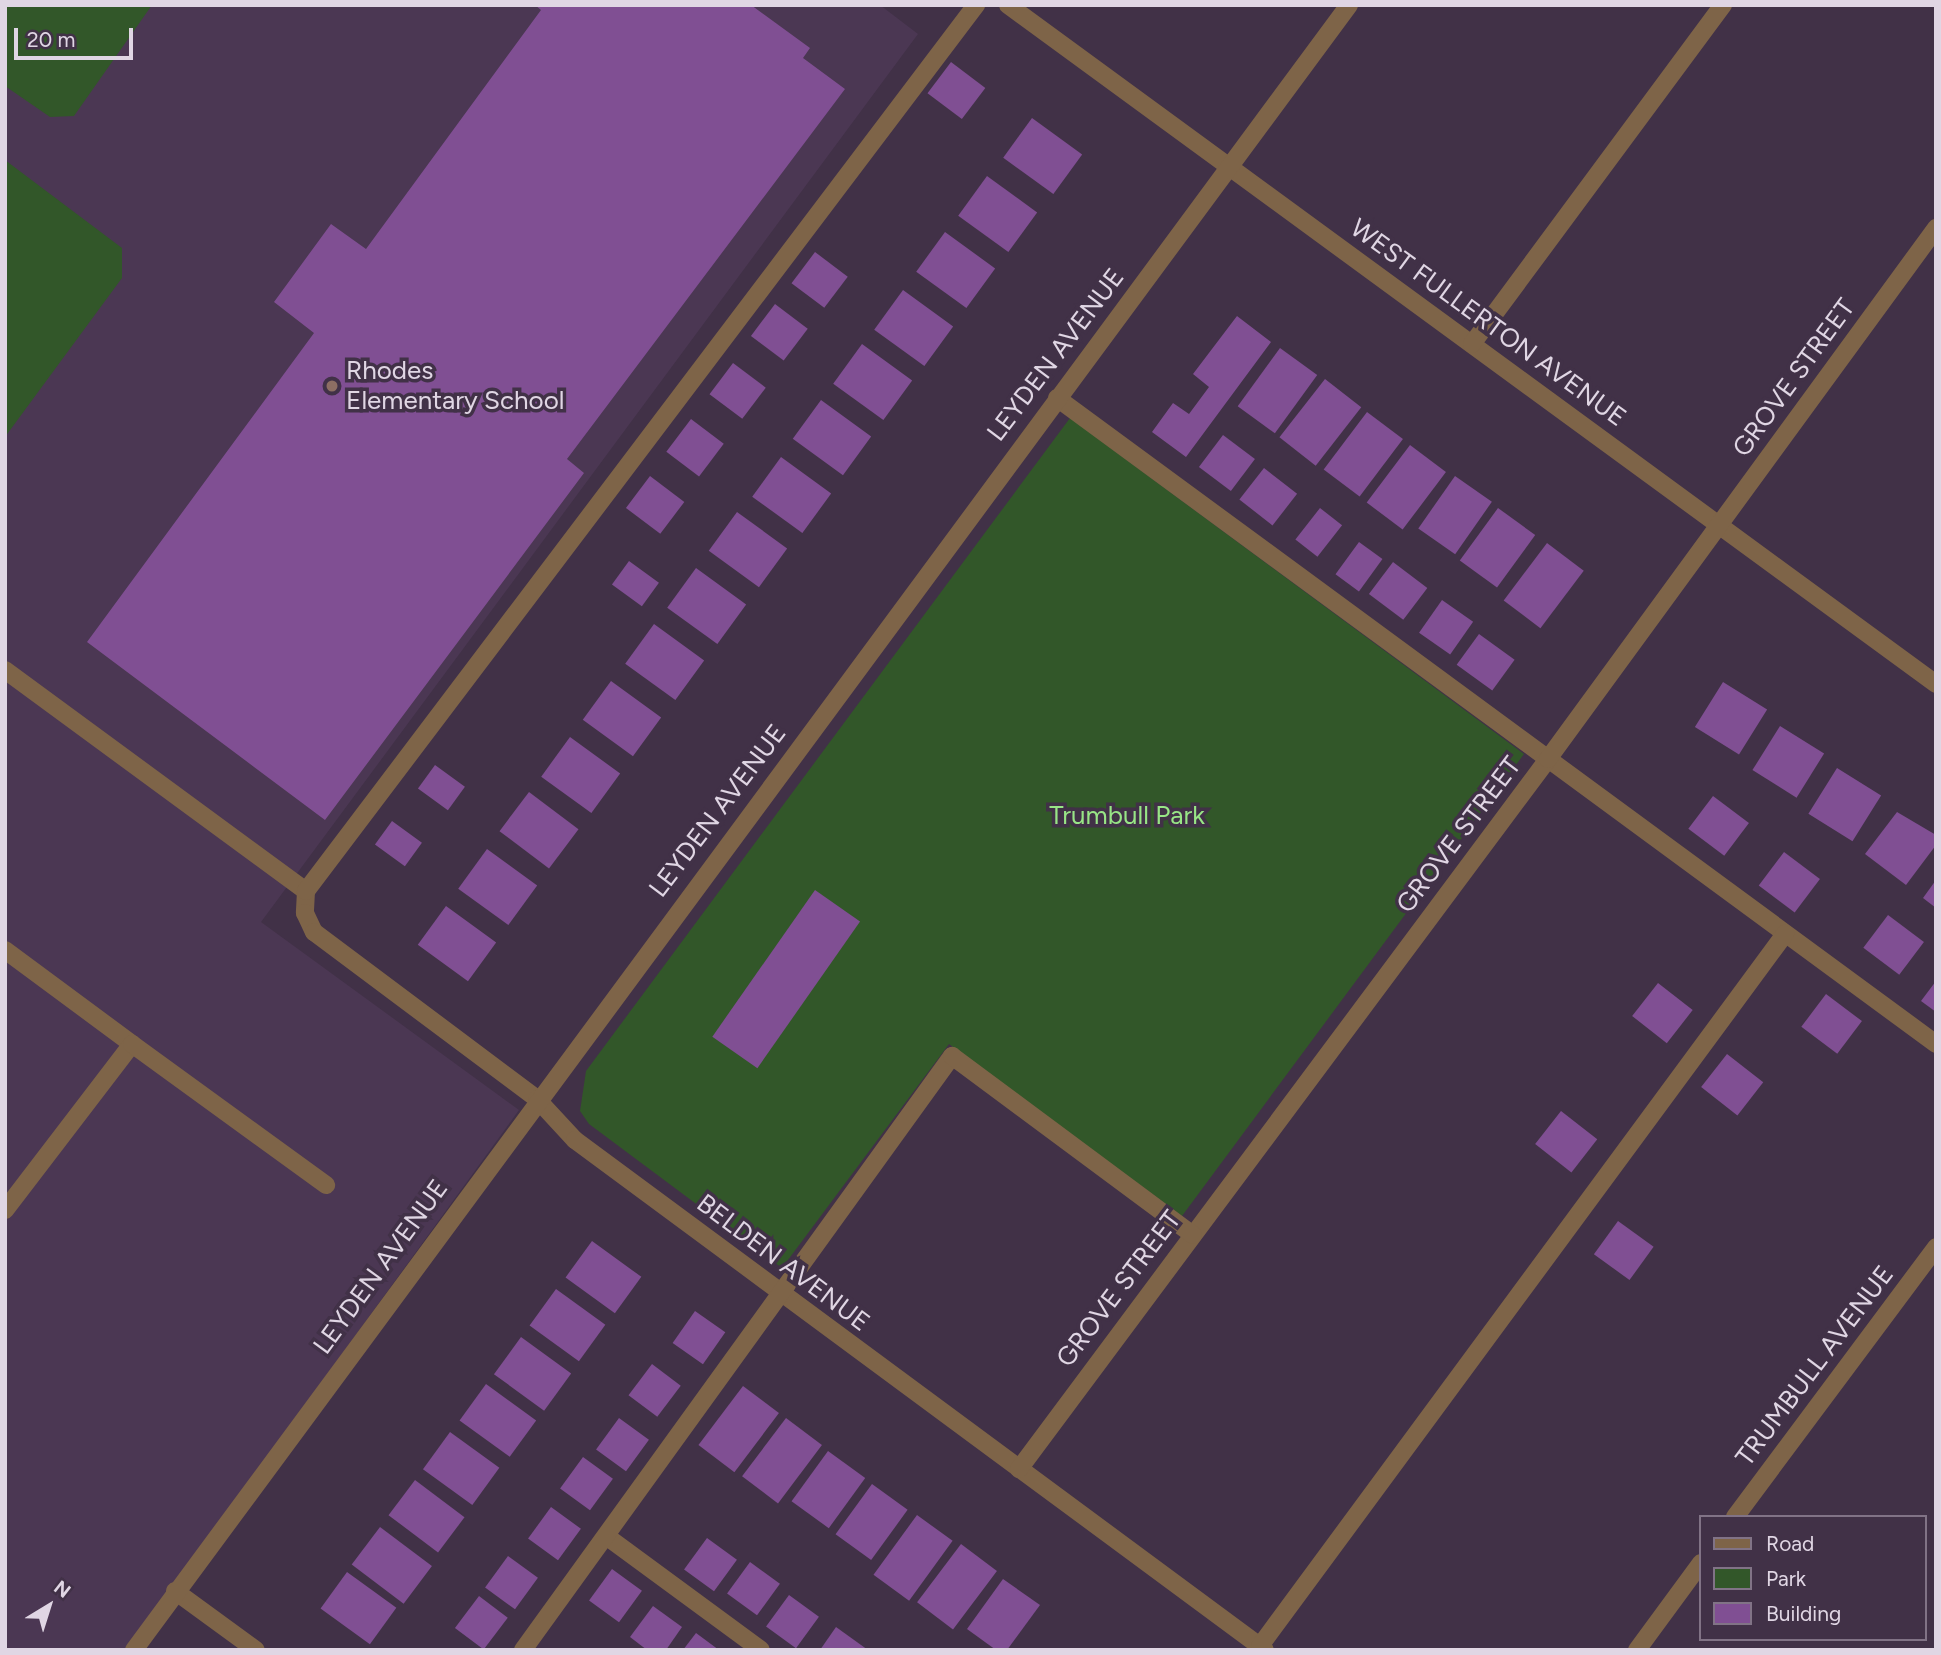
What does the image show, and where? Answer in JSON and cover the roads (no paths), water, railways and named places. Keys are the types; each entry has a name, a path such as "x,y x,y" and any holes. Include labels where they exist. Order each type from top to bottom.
{"street":[{"path":"5,670 306,891 976,5"},
{"name":"WEST FULLERTON AVENUE","path":"1008,5 1936,684"},
{"name":"LEYDEN AVENUE","path":"134,1650 537,1099 1349,5"},
{"path":"1472,344 1723,5"},
{"name":"GROVE STREET","path":"1018,1469 1548,760 1936,229"},
{"path":"1057,398 1936,1044"},
{"name":"BELDEN AVENUE","path":"306,891 305,914 314,932 537,1099 575,1140 1262,1648"},
{"path":"1262,1648 1786,934"},
{"path":"5,950 326,1185"},
{"path":"5,1210 132,1044"},
{"path":"523,1650 952,1056 1193,1235"},
{"name":"TRUMBULL AVENUE","path":"1736,1515 1936,1247"},
{"path":"606,1536 761,1650"},
{"path":"1637,1650 1700,1564"},
{"path":"175,1591 256,1650"}],"place":[{"name":"Rhodes Elementary School","path":"332,386"}],"park label":[{"name":"Trumbull Park","path":"1127,816"}]}
